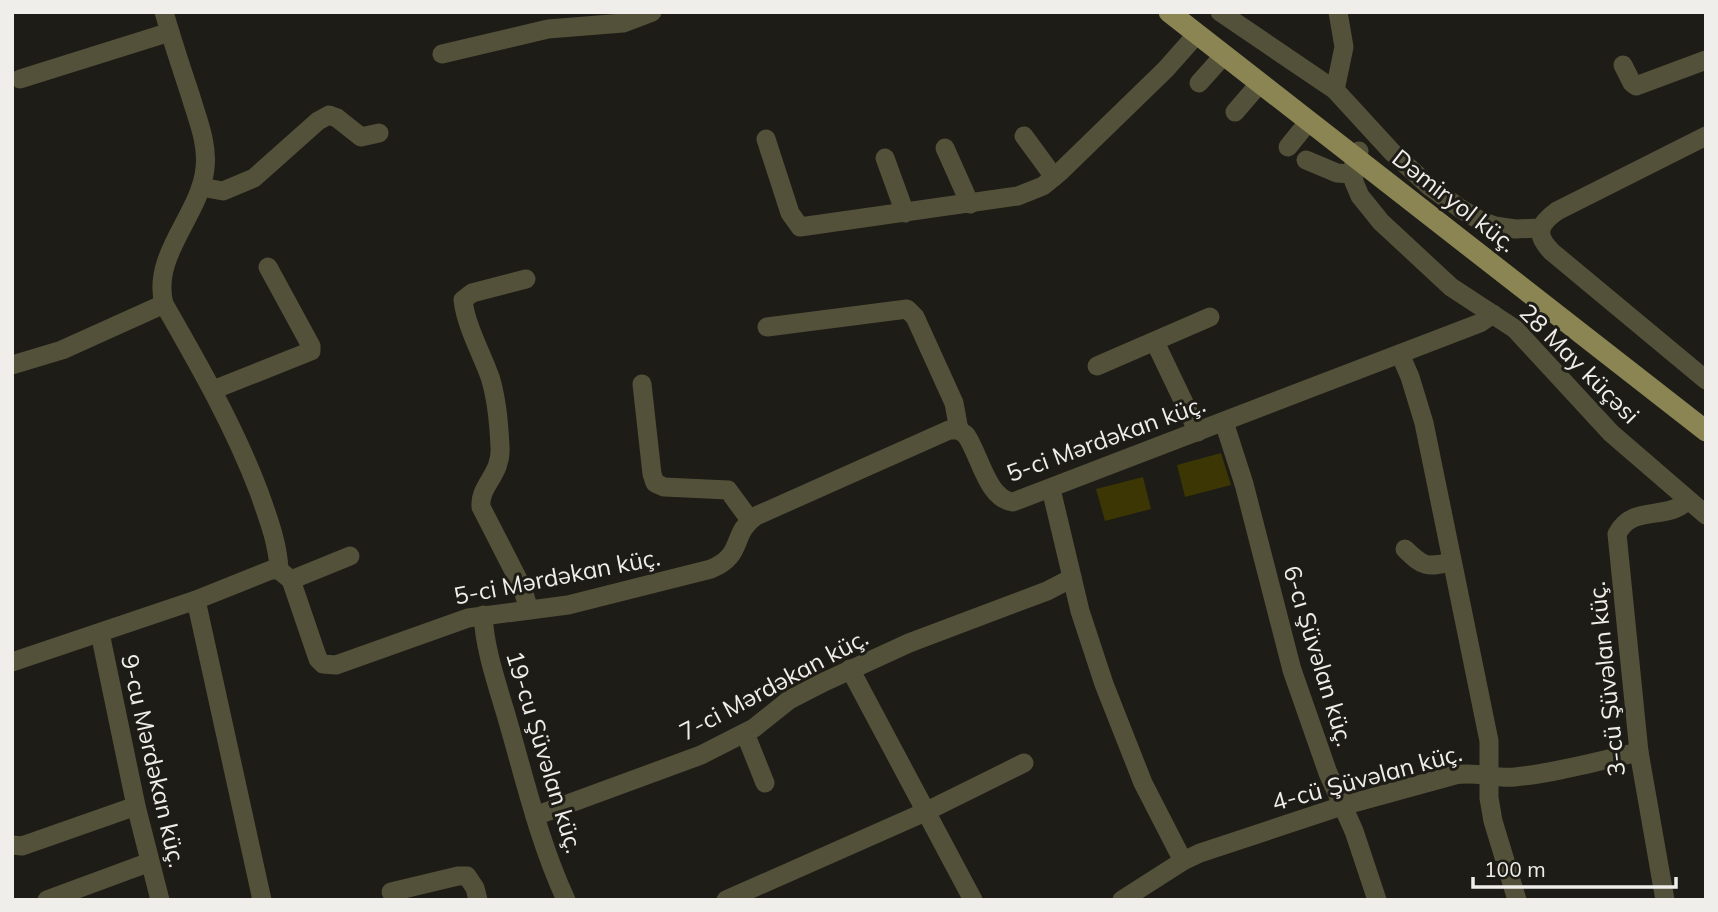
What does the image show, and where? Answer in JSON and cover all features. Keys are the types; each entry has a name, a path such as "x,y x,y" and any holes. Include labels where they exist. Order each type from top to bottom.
{"main road":[{"name":"Dəmiryol küç.","path":"1169,12 1356,161 1706,431"},
{"path":"1181,12 1356,161 1706,422"}],"street":[{"path":"164,12 203,142 206,164 201,187 165,265 161,284 164,304 213,390 242,452 267,515 285,575"},
{"path":"442,54 548,29 610,25 652,12"},
{"name":"Dəmiryol küç.","path":"1220,12 1335,90 1413,172 1461,209 1494,226 1515,229 1541,228"},
{"path":"1335,90 1344,47 1338,12"},
{"path":"20,79 170,32"},
{"path":"766,139 790,213 800,227 1018,197 1043,186 1054,177 1166,69 1197,34"},
{"path":"1199,83 1224,55"},
{"path":"1623,65 1636,86 1706,60"},
{"path":"1235,112 1260,83"},
{"path":"201,187 223,191 254,178 318,121 329,115 361,137 379,133"},
{"path":"1288,147 1309,121"},
{"path":"1024,135 1054,177"},
{"path":"1706,136 1557,211 1543,222 1541,228 1541,238 1552,252 1706,380"},
{"path":"944,148 970,204"},
{"path":"885,158 905,213"},
{"path":"1306,160 1338,173 1356,161"},
{"name":"28 May küçəsi","path":"1356,161 1360,196 1381,222 1451,287 1526,339 1596,418 1706,515"},
{"path":"213,390 311,351 311,345 268,267"},
{"path":"526,279 472,293 463,300 490,379 500,450 498,470 483,491 481,507 522,587 528,610"},
{"path":"12,365 62,350 164,304"},
{"path":"642,384 655,482 664,487 729,490 750,520 946,431 958,430 954,403 915,317 906,309 767,327"},
{"name":"5-ci Mərdəkan küç.","path":"958,430 964,432 970,441 999,498 1013,502 1480,323 1493,314"},
{"path":"1097,366 1210,317"},
{"path":"1155,342 1198,432"},
{"path":"1400,354 1417,397 1489,741 1489,798 1493,821 1517,900"},
{"name":"6-cı Şüvəlan küç.","path":"1224,422 1244,484 1292,670 1377,900"},
{"path":"1051,489 1072,578 1094,653 1127,746 1182,861"},
{"name":"3-cü Şüvəlan küç.","path":"1665,900 1639,752 1616,534 1627,520 1677,509 1688,500"},
{"name":"5-ci Mərdəkan küç.","path":"285,575 318,659 329,666 454,622 483,615 592,600 712,569 732,556 741,531 750,520"},
{"path":"1405,549 1426,566 1452,562"},
{"path":"12,662 196,600 263,572 285,575 350,556"},
{"name":"7-ci Mərdəkan küç.","path":"535,816 701,755 745,733 799,694 850,669 992,610 1063,584 1072,578"},
{"path":"196,600 262,900"},
{"name":"19-cu Şüvəlan küç.","path":"483,615 488,651 535,816 566,900"},
{"name":"9-cu Mərdəkan küç.","path":"100,633 136,806 160,900"},
{"path":"850,669 973,900"},
{"path":"745,733 765,783"},
{"name":"4-cü Şüvəlan küç.","path":"1122,900 1182,861 1342,806 1455,775 1532,775 1639,752"},
{"path":"726,900 925,812 1024,763"},
{"path":"12,845 22,846 136,806"},
{"path":"47,900 150,862"},
{"path":"391,891 467,876 472,880 478,900"}],"building":[{"path":"1221,453 1231,485 1185,497 1177,465"},
{"path":"1143,477 1151,509 1105,521 1096,489"}]}
